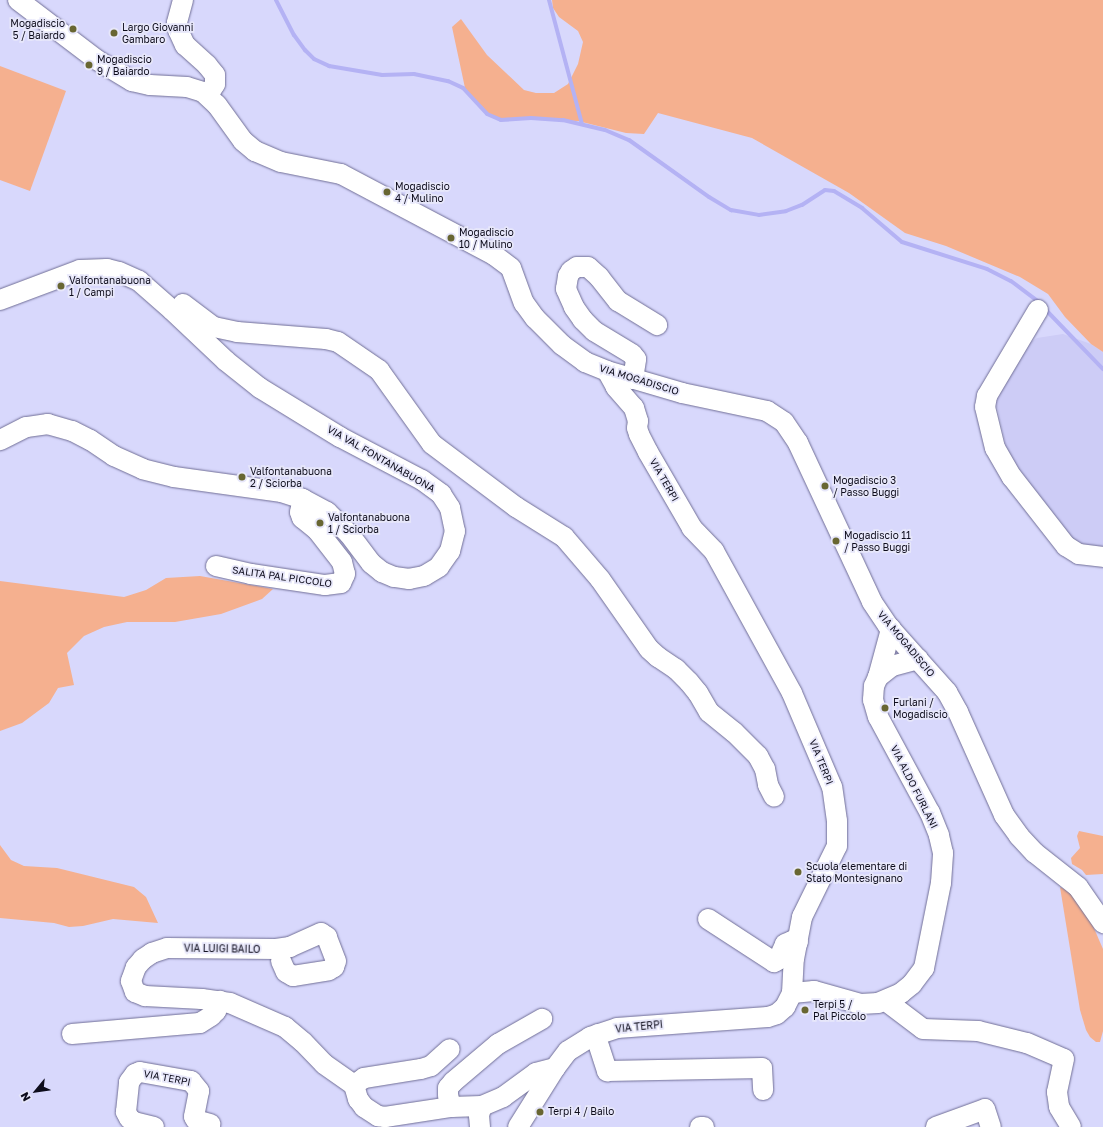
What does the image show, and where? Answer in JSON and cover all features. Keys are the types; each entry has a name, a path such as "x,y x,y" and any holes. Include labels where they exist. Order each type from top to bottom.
{"street":[{"path":"18,0 97,60 126,78 150,85 195,88 208,95 215,84 215,75 206,64 185,45 178,30 177,23 183,0"},
{"name":"VIA MOGADISCIO","path":"208,95 243,141 255,151 281,162 341,174 506,263 514,275 524,303 535,318 562,345 585,362 607,371 693,396 767,411 784,422 798,443 872,602 891,629 947,692 1008,820 1035,853 1078,886 1103,923"},
{"path":"633,378 636,359 626,350 594,330 583,320 574,307 566,289 568,276 571,271 577,267 588,267 599,277 618,302 657,325"},
{"name":"VIA VAL FONTANABUONA","path":"0,300 80,270 107,269 119,272 139,281 226,361 260,388 340,437 422,480 442,494 450,508 455,531 450,551 439,567 429,573 410,579 382,572 371,563 337,521 326,512 303,499 282,492 174,477 143,469 114,456 90,440 72,431 48,424 26,427 0,440"},
{"path":"172,310 182,304 214,327 237,332 326,339 338,342 379,370 432,444 516,507 564,537 600,579 649,649 658,658 676,669 698,692 709,712 734,732 758,756 765,769 768,785 774,797"},
{"path":"1038,310 987,396 985,407 995,448 1012,477 1066,546 1079,554 1103,557"},
{"name":"VIA TERPI","path":"518,1127 555,1068 568,1051 590,1036 617,1028 768,1016 777,1014 785,1007 792,993 802,917 836,850 838,837 832,787 792,693 714,551 692,528 648,452 639,434 638,421 634,408 616,387 607,371"},
{"name":"SALITA PAL PICCOLO","path":"216,566 251,574 325,585 341,583 345,574 342,562 317,530 302,518 300,512 303,499"},
{"name":"VIA ALDO FURLANI","path":"792,993 814,991 860,1004 886,1001 912,984 924,968 941,883 943,853 939,835 930,813 878,717 873,700 874,686 878,677 891,629"},
{"path":"878,677 892,666 918,659"},
{"path":"708,919 774,962 778,960 785,944 792,941 798,942"},
{"name":"VIA LUIGI BAILO","path":"281,961 286,972 292,976 329,970 334,967 336,960 328,937 321,933 290,947 276,949 167,948 152,953 143,959 131,976 132,987 135,992 145,996 202,998 238,1005 285,1027 303,1042 324,1064 354,1085"},
{"path":"72,1034 200,1023 216,1011 220,1001"},
{"path":"886,1001 923,1029 978,1031 1027,1043 1064,1059 1057,1092 1059,1106 1071,1127"},
{"path":"451,1107 448,1088 453,1082 498,1044 542,1019"},
{"path":"598,1034 598,1040 607,1071 762,1068 763,1090"},
{"path":"450,1049 431,1066 364,1078 354,1085 358,1100 364,1107 378,1116 385,1117 451,1107 482,1106 503,1097 536,1072 555,1068"},
{"name":"VIA TERPI","path":"154,1127 134,1122 129,1118 126,1112 129,1082 136,1074 140,1072 191,1081 199,1090 194,1117 196,1120 210,1124"},
{"path":"480,1127 482,1106"},
{"path":"936,1127 985,1109 990,1127"}],"shaded area":[{"path":"552,0 1103,0 1103,352 1091,344 1065,317 1048,294 1020,277 946,246 905,233 849,193 752,138 658,113 644,134 626,133 578,121 499,119 487,115 472,99 465,88 452,27 461,19 487,55 524,90 536,93 554,93 568,84 578,64 583,42 578,31 559,17 553,8"},
{"path":"0,66 66,91 30,191 0,180"},
{"path":"1063,334 1091,344 1103,352 1103,550 1079,547 1008,455 995,398 1018,351 1037,338"},
{"path":"200,576 273,589 262,599 221,614 175,622 127,622 104,627 84,636 67,653 74,685 58,688 49,703 22,723 0,731 0,581 124,597 146,590 166,578"},
{"path":"1079,831 1103,836 1103,874 1086,875 1082,870 1072,864 1071,858 1080,848 1077,836"},
{"path":"0,845 11,860 24,866 57,868 134,887 146,897 158,923 113,919 83,926 69,927 54,923 0,918"},
{"path":"1060,887 1068,891 1076,900 1093,926 1103,949 1103,1031 1100,1042 1096,1042 1090,1037 1086,1030 1080,1010"}],"waterway":[{"path":"276,0 294,35 305,50 314,59 329,66 382,75 414,74 448,81 463,88 487,114 501,120 531,118 563,120 605,130 629,140 709,197 731,210 759,215 786,211 802,205 825,190 834,191 862,208 902,242 987,269 1011,281 1040,303"},
{"path":"549,0 582,124"},
{"path":"1044,308 1103,369"}],"place":[{"name":"Mogadiscio 5 / Baiardo","path":"73,29"},
{"name":"Largo Giovanni Gambaro","path":"114,33"},
{"name":"Mogadiscio 9 / Baiardo","path":"89,65"},
{"name":"Mogadiscio 4 / Mulino","path":"387,192"},
{"name":"Mogadiscio 10 / Mulino","path":"451,238"},
{"name":"Valfontanabuona 1 / Campi","path":"61,286"},
{"name":"Valfontanabuona 2 / Sciorba","path":"242,477"},
{"name":"Mogadiscio 3 / Passo Buggi","path":"825,486"},
{"name":"Valfontanabuona 1 / Sciorba","path":"320,523"},
{"name":"Mogadiscio 11 / Passo Buggi","path":"836,541"},
{"name":"Furlani / Mogadiscio","path":"885,708"},
{"name":"Scuola elementare di Stato Montesignano","path":"798,872"},
{"name":"Terpi 5 / Pal Piccolo","path":"805,1010"},
{"name":"Terpi 4 / Bailo","path":"540,1112"}]}
